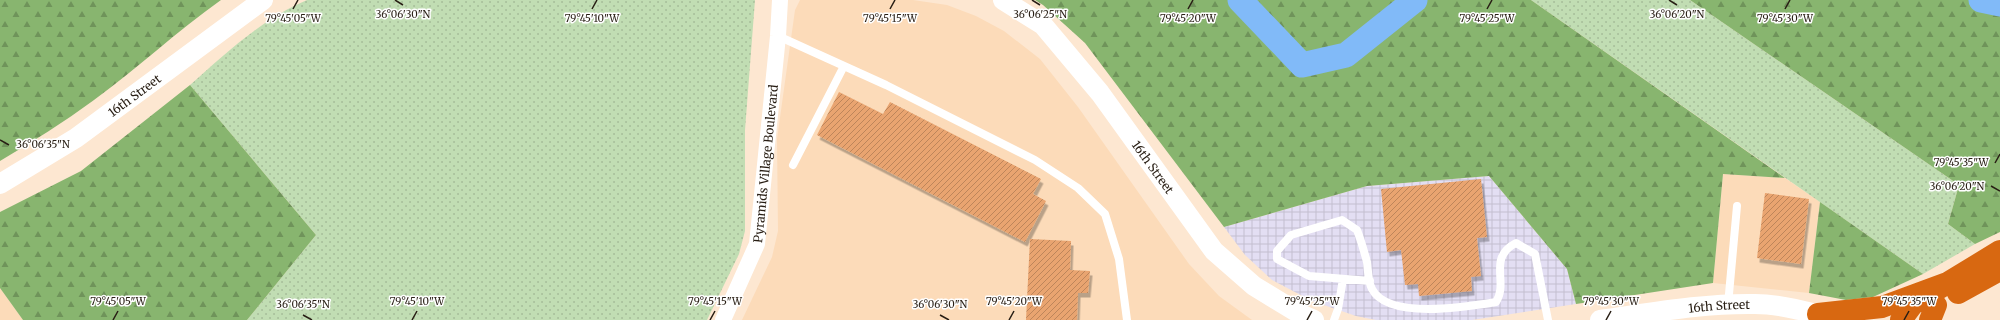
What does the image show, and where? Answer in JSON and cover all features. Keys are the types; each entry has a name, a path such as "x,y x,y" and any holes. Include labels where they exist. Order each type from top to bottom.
{"highway":[{"path":"1901,320 1913,304 2000,251"},
{"path":"1914,320 1933,313 2000,270"},
{"path":"1827,317 1882,307 1947,283"}],"street":[{"name":"16th Street","path":"0,184 76,138 263,0"},
{"name":"Pyramids Village Boulevard","path":"723,320 757,244 778,36 780,0"},
{"name":"16th Street","path":"1003,0 1043,25 1100,93 1214,251 1254,286 1300,314 1314,320"},
{"name":"16th Street","path":"1600,320 1670,310 1756,304 1827,317"}],"lane":[{"path":"778,36 844,66 1035,160 1078,188 1105,214 1119,259 1126,320"},
{"path":"793,165 844,66"},
{"path":"1728,306 1737,206"},
{"path":"1370,281 1309,276 1277,259 1277,251 1291,234 1342,220 1357,230 1370,281 1372,289 1387,304 1403,309 1457,309 1496,302 1500,296 1499,264 1508,247 1516,243 1535,254 1548,320"},
{"path":"1334,320 1338,309 1343,279"}],"shaded area":[{"path":"800,0 913,0 947,5 976,16 1004,31 1040,59 1078,107 1189,264 1219,296 1252,320 742,320 772,257 778,231 777,139 795,10"},
{"path":"1723,174 1785,178 1820,202 1809,293 1713,283"},
{"path":"1489,176 1567,269 1576,304 1472,320 1376,320 1356,316 1312,301 1272,280 1245,255 1224,227 1367,186"},
{"path":"0,288 23,320 0,320"}],"green space":[{"path":"0,0 221,0 94,100 48,132 0,161"},
{"path":"307,0 755,0 745,130 745,231 739,254 707,320 247,320 316,235 190,85 231,49 260,27"},
{"path":"1035,0 1531,0 1785,178 1723,174 1713,283 1576,304 1567,269 1489,176 1367,186 1224,227 1085,43 1043,5"},
{"path":"1531,0 1690,0 1959,185 1948,224 1975,244 1923,274"},
{"path":"1690,0 2000,0 2000,232 1975,244 1948,224 1959,185"},
{"path":"190,85 316,235 247,320 23,320 0,288 0,212 81,171"},
{"path":"1820,202 1923,274 1873,297 1846,300 1809,293"}],"building":[{"path":"839,92 883,114 890,102 1041,179 1033,194 1046,201 1025,242 817,135"},
{"path":"1481,179 1487,237 1477,238 1481,276 1471,277 1472,291 1419,296 1418,284 1405,285 1401,250 1387,252 1381,189"},
{"path":"1765,193 1809,199 1801,264 1757,258"},
{"path":"1030,239 1071,241 1070,270 1090,271 1088,293 1078,293 1077,320 1026,320"}],"waterway":[{"path":"1240,0 1302,65 1346,55 1415,0"},
{"path":"1981,0 2000,4"}]}
